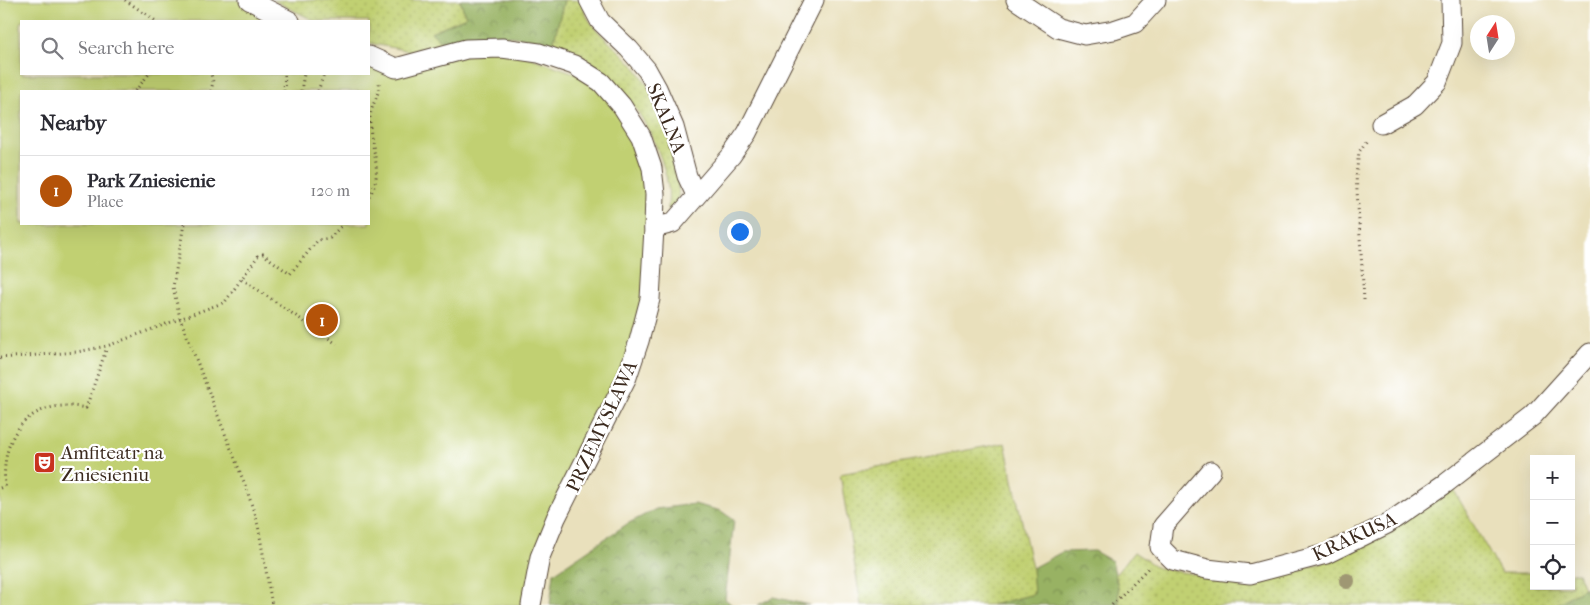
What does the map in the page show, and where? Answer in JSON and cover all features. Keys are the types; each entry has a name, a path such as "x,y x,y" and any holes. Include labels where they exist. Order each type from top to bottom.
{"street":[{"path":"248,0 288,20"},
{"name":"SKALNA","path":"590,0 600,21 629,49 647,70 657,88 674,127 686,176 696,196"},
{"path":"654,228 673,223 731,156 747,132 814,0"},
{"path":"1016,0 1058,28 1085,35 1114,30 1136,23 1156,0"},
{"path":"1382,124 1415,105 1437,82 1452,43 1451,0"},
{"name":"PRZEMYSŁAWA","path":"370,56 396,68 466,49 502,48 539,54 574,65 601,82 622,106 640,136 652,168 655,194 650,299 639,341 627,377 556,518 540,557 532,605"},
{"name":"KRAKUSA","path":"1165,551 1173,560 1199,567 1250,574 1326,554 1387,524 1445,484 1532,416 1590,353"},
{"path":"1165,551 1160,547 1163,526 1211,471"}],"path":[{"path":"125,0 155,20"},
{"path":"136,90 148,75"},
{"path":"211,75 213,82 211,90"},
{"path":"284,90 285,75"},
{"path":"301,90 304,75"},
{"path":"318,90 324,75"},
{"path":"370,195 375,188 377,170 370,129 370,115 377,100 380,85 378,80"},
{"path":"1364,300 1356,175 1359,152 1374,131 1382,124"},
{"path":"184,225 173,287 180,318 247,490 258,525 272,605"},
{"path":"0,358 77,352 107,346 225,302 258,256 263,254 290,274 318,240 330,238 342,225"},
{"path":"242,278 337,344"},
{"path":"0,488 5,486 2,472 4,454 8,440 16,427 29,415 52,406 72,405 86,408 107,346"},
{"path":"1112,605 1165,551"}],"green space":[{"path":"0,0 249,0 288,20 20,20 20,75 370,75 370,56 396,68 502,48 601,82 652,168 639,341 556,518 531,605 0,605"},
{"path":"273,0 460,0 466,17 431,32 446,46 409,51 370,43 370,20 313,20"},
{"path":"460,0 564,0 553,44 526,38 498,35 446,46 431,32 466,17"},
{"path":"564,0 581,0 591,23 632,64 647,84 663,118 674,156 678,175 679,193 677,208 668,209 668,186 657,149 649,130 626,95 597,67 578,54 553,44"},
{"path":"1005,443 1032,568 1035,594 992,605 861,605 840,474"},
{"path":"1451,485 1501,573 1530,573 1530,590 1575,590 1575,573 1578,573 1584,588 1555,605 1119,605 1115,575 1134,552 1158,568 1226,580 1281,577 1355,550"},
{"path":"694,504 721,511 734,520 725,599 732,605 550,605 554,573 627,524 656,509"},
{"path":"1094,551 1112,561 1118,587 1119,605 992,605 1034,594 1032,568 1062,552"},
{"path":"1590,587 1590,605 1555,605 1584,588"},
{"path":"773,597 809,605 758,605"}],"place":[{"name":"Park Zniesienie","path":"322,320"},
{"name":"Amfiteatr na Zniesieniu","path":"45,463"}]}
